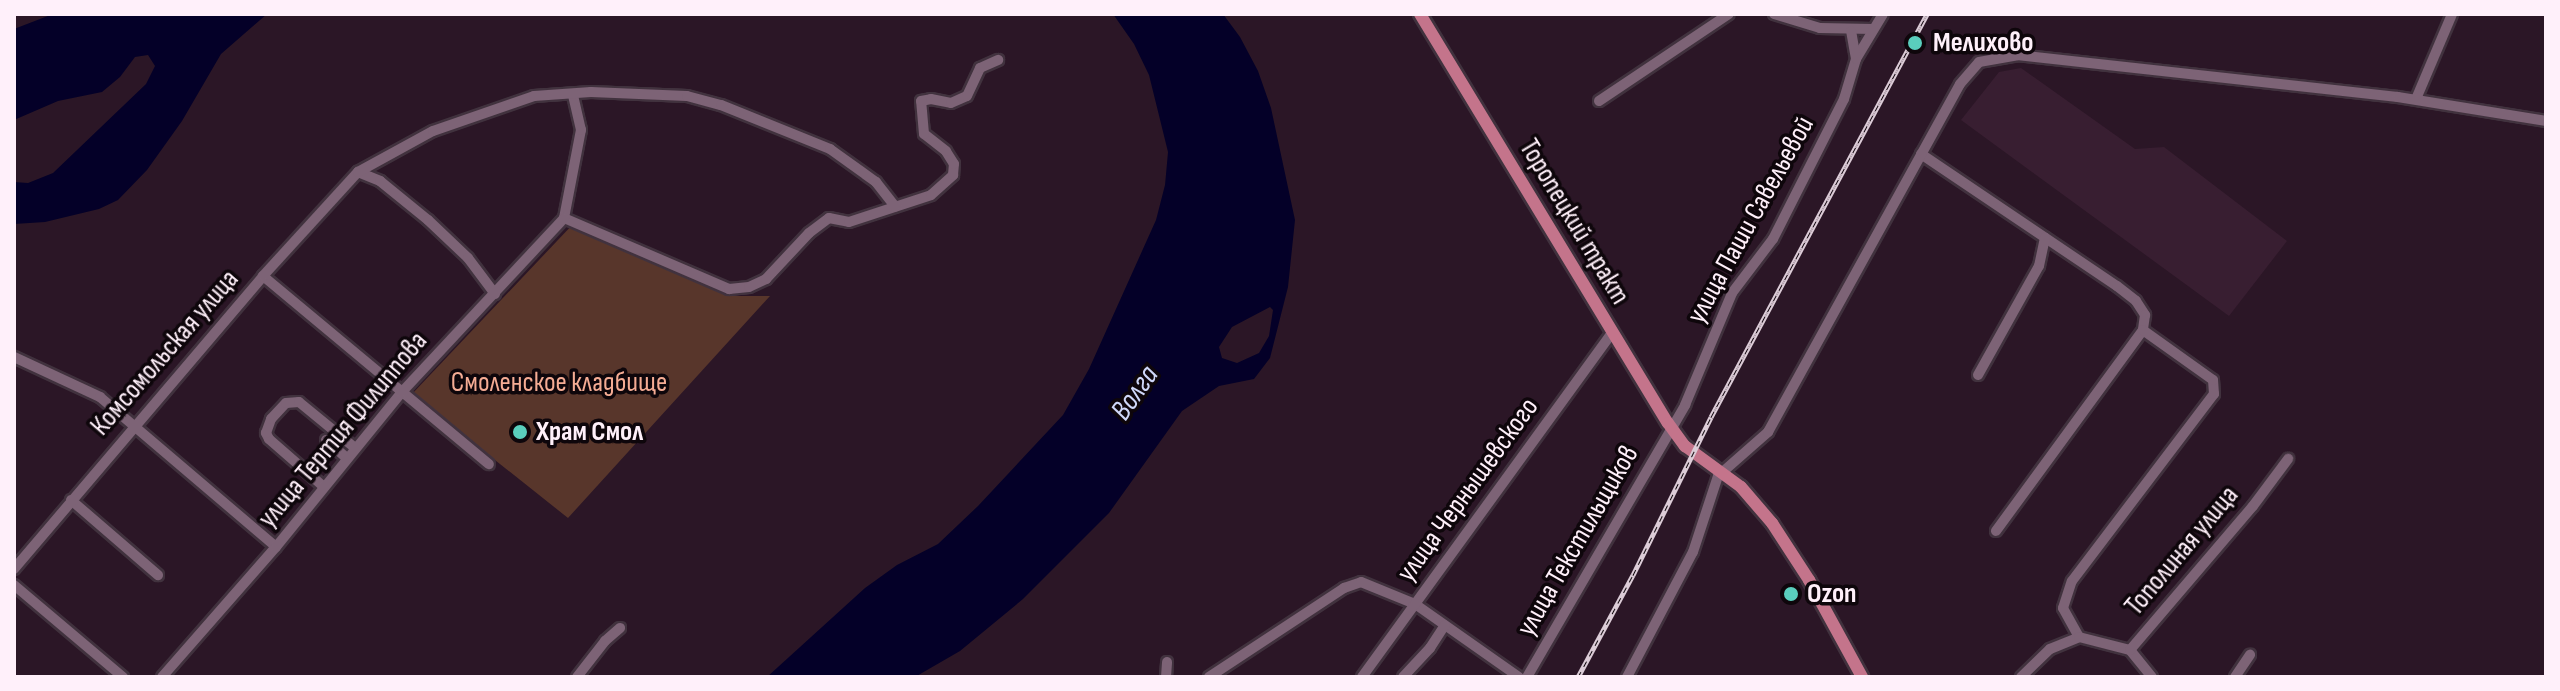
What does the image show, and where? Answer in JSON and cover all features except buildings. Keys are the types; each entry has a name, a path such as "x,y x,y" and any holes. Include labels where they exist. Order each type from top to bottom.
{"main road":[{"name":"Торопецкий тракт","path":"1420,14 1672,428 1693,451 1722,472"},
{"path":"1722,472 1751,497 1793,553 1862,677"}],"street":[{"path":"1599,101 1729,14"},
{"path":"1774,14 1820,28 1851,31 1873,29"},
{"path":"1856,59 1883,14"},
{"path":"2416,99 2452,14"},
{"name":"улица Паши Савельевой","path":"1672,428 1696,382 1704,355 1732,293 1773,239 1844,99 1856,59 1851,31"},
{"path":"1627,677 1693,552 1722,472 1749,452 1768,432 1971,69 1998,56 2017,55 2416,99 2546,121"},
{"path":"573,95 581,130 564,218 729,289 749,287 766,279 809,233 829,218 849,222 931,195 953,175 954,164 946,151 924,134 921,101 931,99 951,103 967,96 980,68 998,60"},
{"name":"Комсомольская улица","path":"14,569 263,276 358,172 433,131 534,96 591,92 687,96 721,105 830,149 876,182 895,206"},
{"path":"1921,154 2136,301 2145,315 2143,330 1996,531"},
{"path":"358,172 380,181 428,220 468,258 495,294"},
{"name":"улица Тертия Филиппова","path":"162,677 276,547 401,393 564,218"},
{"path":"1978,375 2039,266 2045,238"},
{"path":"263,276 489,464"},
{"path":"2021,677 2050,649 2079,637 2063,608 2072,581 2214,394 2213,380 2143,330"},
{"name":"улица Чернышевского","path":"1362,677 1613,332"},
{"path":"14,357 100,397 276,547"},
{"path":"324,487 269,439 266,433 271,419 286,403 299,402 355,448"},
{"name":"улица Текстильщиков","path":"1527,677 1672,428"},
{"path":"326,440 347,458"},
{"name":"Тополиная улица","path":"2079,637 2130,650 2253,506 2288,459"},
{"path":"71,500 158,575"},
{"path":"1209,677 1361,582 1415,604 1519,677"},
{"path":"14,585 123,677"},
{"path":"1403,677 1430,648 1445,625"},
{"path":"577,677 605,641 620,628"},
{"path":"2130,650 2152,677"},
{"path":"2235,677 2250,655"},
{"path":"1166,677 1167,662"},
{"path":"2032,667 2039,677"}],"shaded area":[{"path":"2021,68 2135,149 2164,147 2287,241 2229,316 1961,120 1999,72"}],"green space":[{"name":"Смоленское кладбище","path":"575,222 732,296 770,296 568,518 412,394"}],"water":[{"path":"53,14 267,14 221,54 182,121 147,170 118,200 99,209 45,222 14,224 14,182 28,183 53,173 146,84 155,66 148,55 135,57 120,77 102,92 58,101 14,120 14,29"},
{"name":"Волга","path":"1113,14 1223,14 1240,37 1258,71 1271,108 1295,220 1288,287 1270,358 1254,379 1219,386 1182,411 1109,513 1023,599 960,651 915,677 767,677 865,588 897,565 938,544 1063,415 1089,369 1156,220 1165,185 1168,152 1149,75 1134,44","holes":["1270,307 1273,310 1269,336 1259,353 1237,363 1222,358 1219,347 1232,327"]}],"railway":[{"path":"1578,677 1633,575 1711,417 1927,14"}],"place":[{"name":"Мелихово","path":"1915,43"},
{"name":"Храм Смол","path":"520,432"},
{"name":"Ozon","path":"1791,594"}]}
